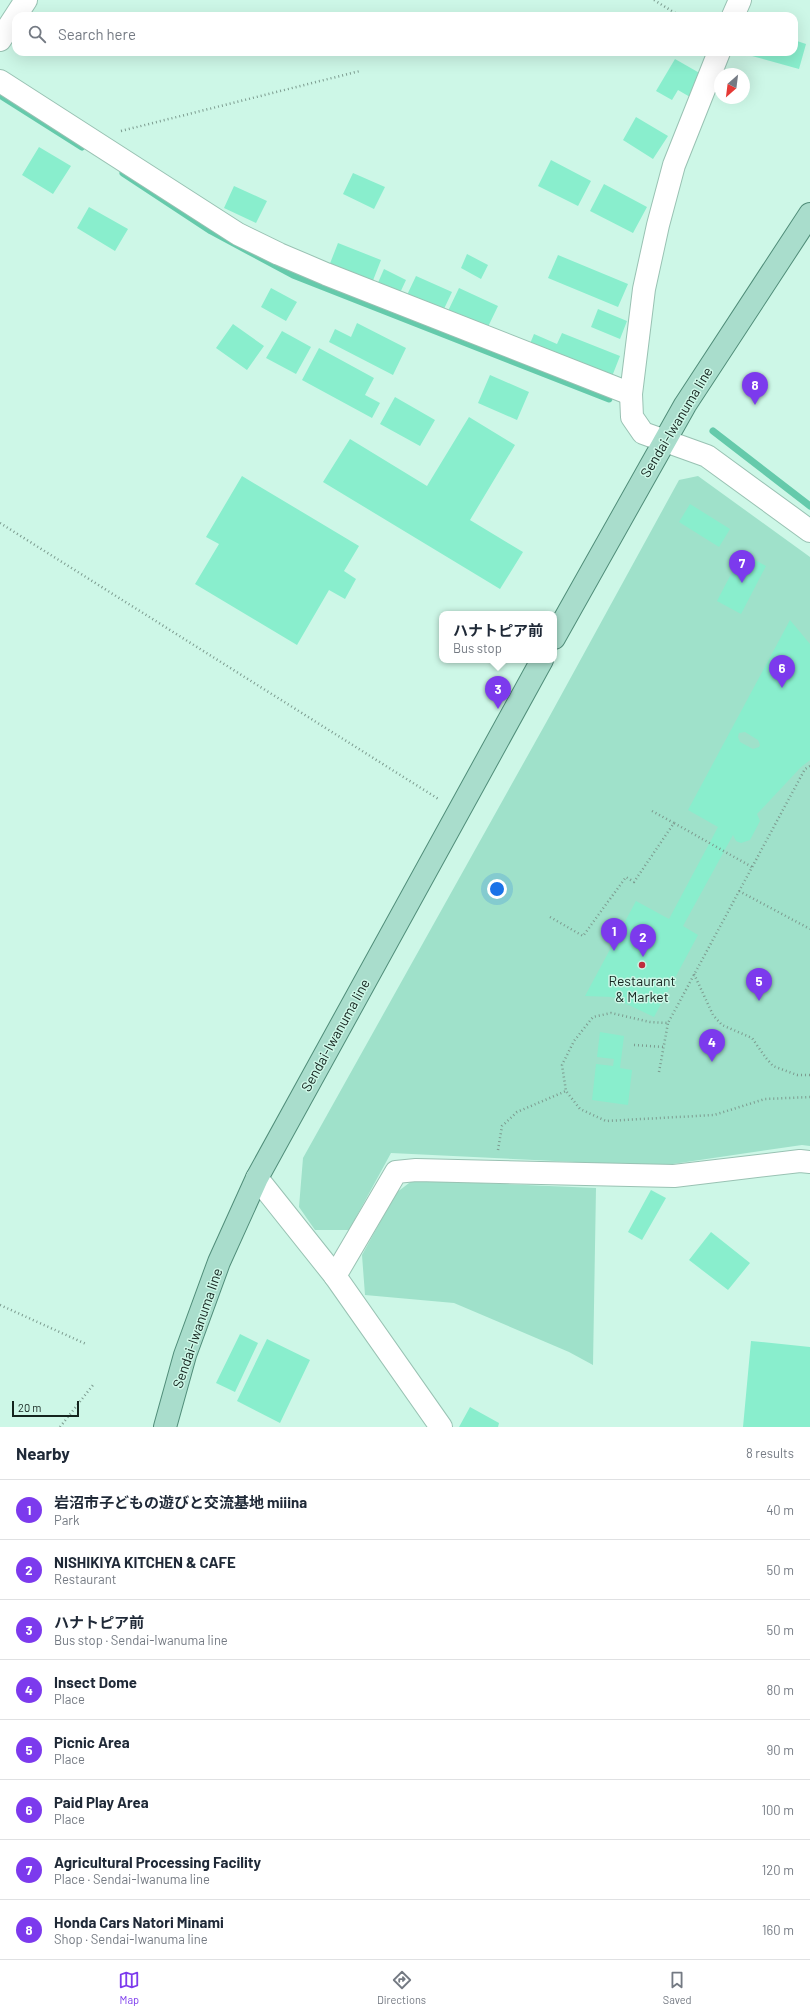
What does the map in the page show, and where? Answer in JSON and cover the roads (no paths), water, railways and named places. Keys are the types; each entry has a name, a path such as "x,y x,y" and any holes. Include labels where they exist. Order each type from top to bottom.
{"main road":[{"name":"Sendai-Iwanuma line","path":"557,633 687,400 810,214"},
{"name":"Sendai-Iwanuma line","path":"166,1427 185,1355 219,1262 257,1178 540,663"}],"street":[{"path":"18,12 26,0"},
{"path":"735,12 740,0"},
{"path":"0,40 12,22"},
{"path":"717,56 674,165 658,225 644,289 632,394 632,417 643,433 707,456 810,531"},
{"path":"0,81 238,234 279,254 483,337 632,394"},
{"path":"335,1276 396,1172 416,1170 674,1176 800,1161 810,1162"},
{"path":"257,1178 335,1276 441,1427"}],"waterway":[{"path":"0,95 82,147"},
{"path":"123,173 211,231 293,275 609,399"},
{"path":"713,431 810,506"}],"place":[{"name":"Honda Cars Natori Minami","path":"755,405"},
{"name":"Agricultural Processing Facility","path":"742,583"},
{"name":"Paid Play Area","path":"782,688"},
{"name":"ハナトピア前","path":"498,709"},
{"name":"岩沼市子どもの遊びと交流基地 miiina","path":"614,951"},
{"name":"NISHIKIYA KITCHEN & CAFE","path":"643,957"},
{"name":"Restaurant & Market","path":"642,965"},
{"name":"Picnic Area","path":"759,1001"},
{"name":"Insect Dome","path":"712,1062"}]}
